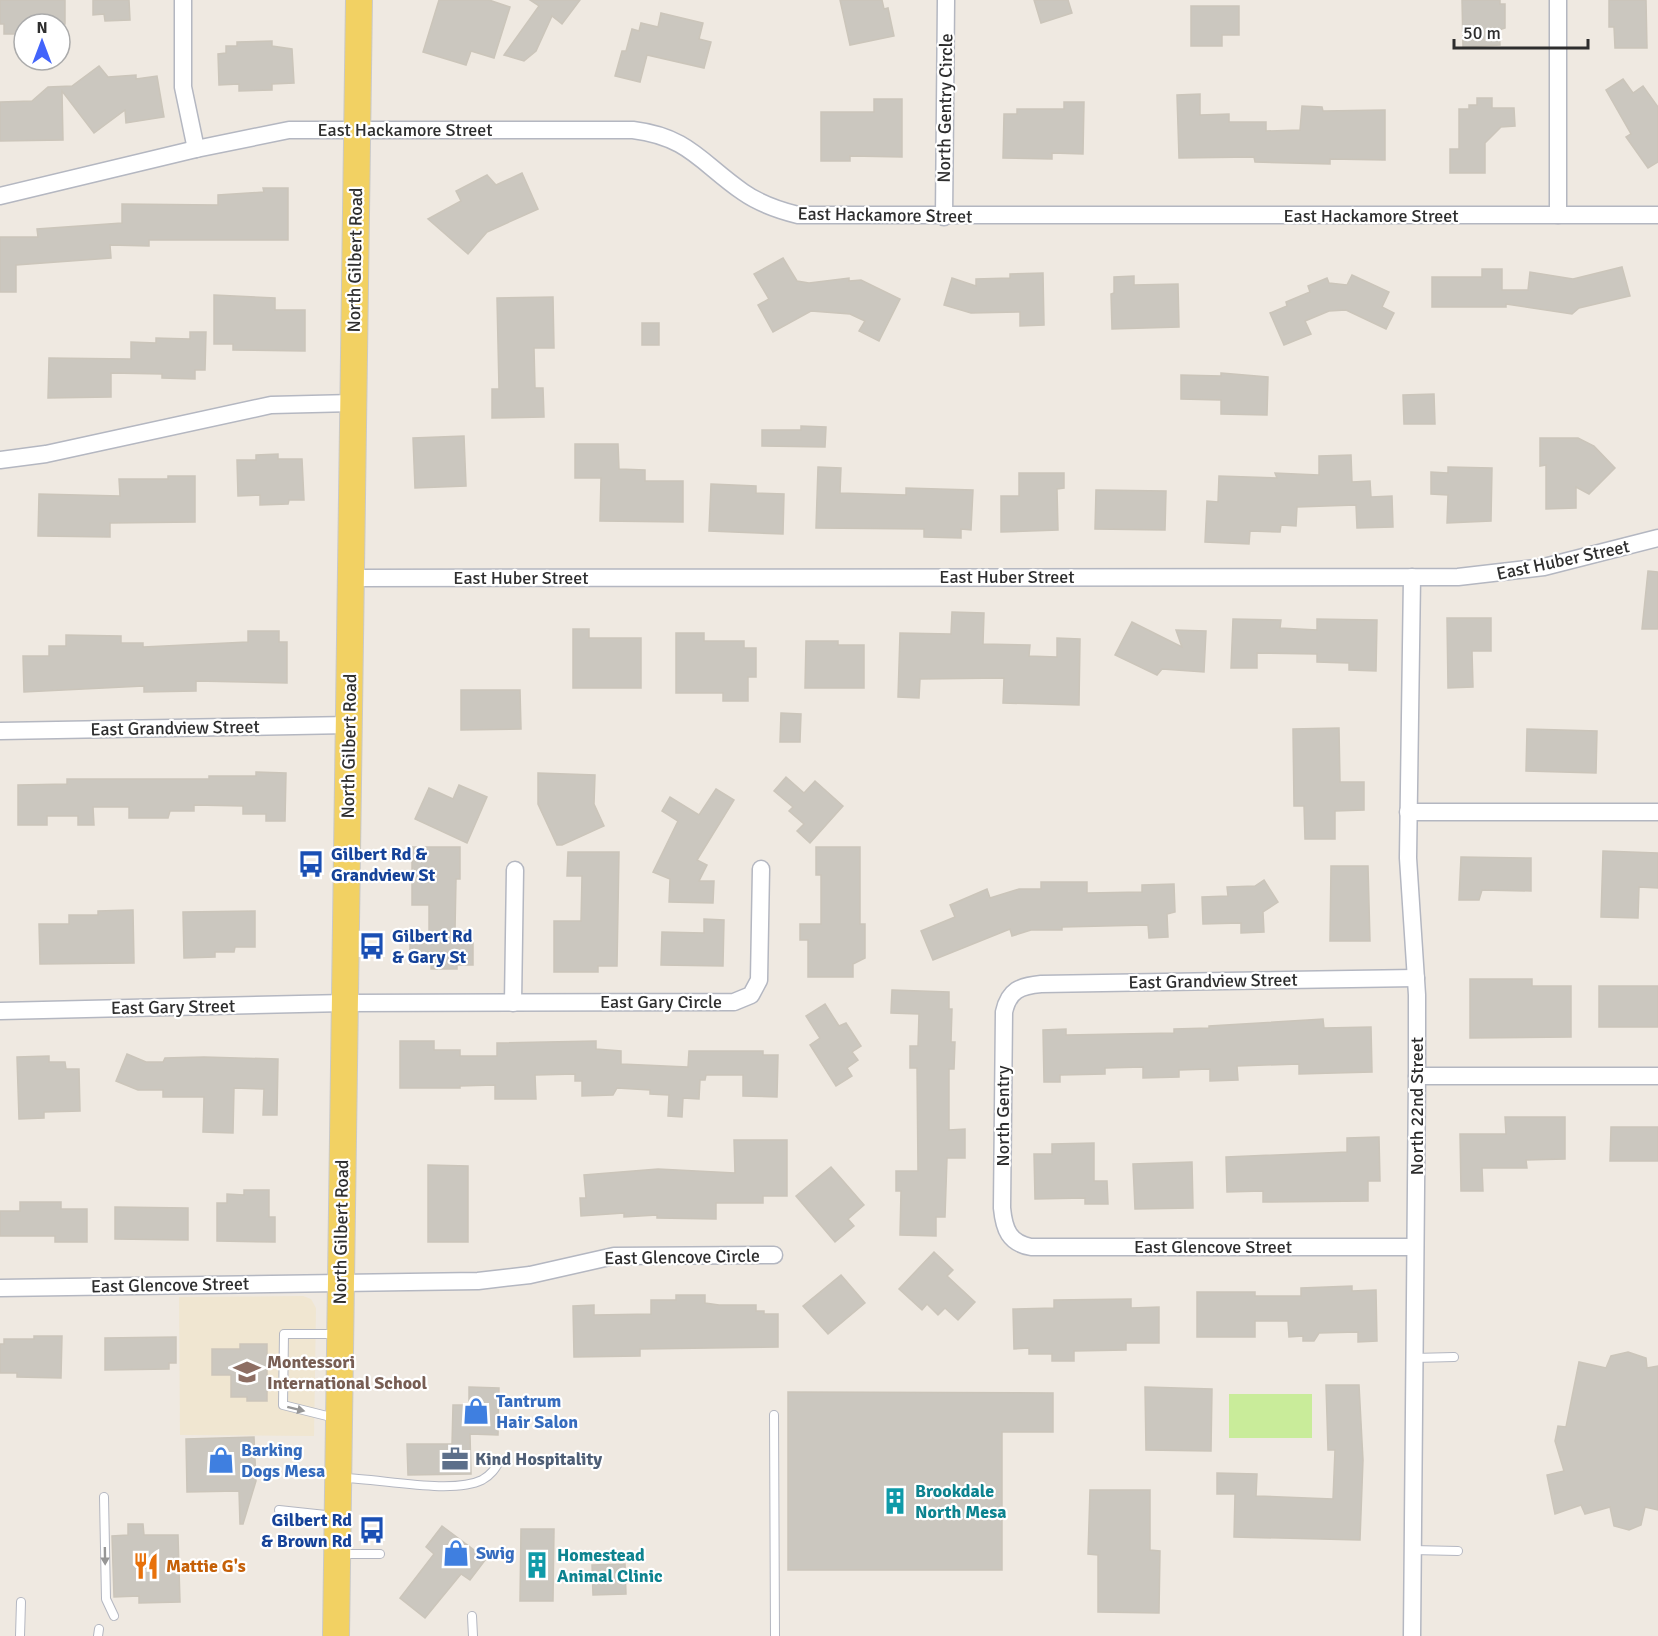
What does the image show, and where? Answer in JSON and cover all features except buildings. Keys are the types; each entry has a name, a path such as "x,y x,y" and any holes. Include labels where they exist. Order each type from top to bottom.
{"main road":[{"name":"North Gilbert Road","path":"336,1636 359,0"}],"street":[{"path":"183,0 183,87 196,149"},
{"name":"North Gentry Circle","path":"944,217 946,0"},
{"path":"1558,0 1558,215"},
{"name":"East Hackamore Street","path":"0,196 269,132 357,130 649,132 686,146 744,193 778,210 816,216 1658,215"},
{"path":"0,460 46,454 271,405 353,403"},
{"name":"East Huber Street","path":"351,578 1458,577 1515,572 1578,560 1658,538"},
{"name":"North 22nd Street","path":"1412,577 1408,884 1416,978 1418,1076 1412,1636"},
{"name":"East Grandview Street","path":"0,731 349,725"},
{"path":"1408,812 1658,812"},
{"name":"East Gary Circle","path":"345,1003 725,1003 742,1000 756,988 760,971 761,869"},
{"path":"513,1003 515,870"},
{"name":"East Grandview Street","path":"1011,992 1019,988 1041,984 1416,978"},
{"name":"North Gentry","path":"1011,992 1006,1002 1004,1022 1002,1208 1006,1231 1012,1239"},
{"name":"East Gary Street","path":"0,1011 345,1003"},
{"path":"1418,1076 1658,1076"},
{"name":"East Glencove Street","path":"1012,1239 1020,1245 1042,1248 1415,1247"},
{"name":"East Glencove Circle","path":"340,1282 495,1280 530,1275 614,1256 774,1255"},
{"name":"East Glencove Street","path":"0,1288 340,1282"}],"lane":[{"path":"339,1419 283,1406 284,1334 341,1334"},
{"path":"1414,1358 1454,1357"},
{"path":"774,1415 775,1636"},
{"path":"339,1477 374,1478 417,1485 468,1484 493,1472 500,1460"},
{"path":"105,1497 106,1599 114,1616"},
{"path":"279,1510 338,1517"},
{"path":"1412,1550 1458,1551"},
{"path":"338,1554 380,1554"},
{"path":"20,1636 21,1602"},
{"path":"472,1616 472,1636"}],"shaded area":[{"name":"Montessori International School","path":"303,1296 311,1299 316,1308 314,1436 180,1435 179,1297"}],"green space":[{"path":"1229,1394 1312,1394 1312,1438 1229,1438"}],"place":[{"name":"Gilbert Rd & Grandview St","path":"311,864"},
{"name":"Gilbert Rd & Gary St","path":"372,946"},
{"name":"Montessori International School","path":"247,1372"},
{"name":"Tantrum Hair Salon","path":"476,1411"},
{"name":"Kind Hospitality","path":"455,1459"},
{"name":"Barking Dogs Mesa","path":"221,1460"},
{"name":"Brookdale North Mesa","path":"895,1501"},
{"name":"Gilbert Rd & Brown Rd","path":"372,1530"},
{"name":"Swig","path":"456,1553"},
{"name":"Homestead Animal Clinic","path":"537,1565"},
{"name":"Mattie G's","path":"146,1566"}]}
